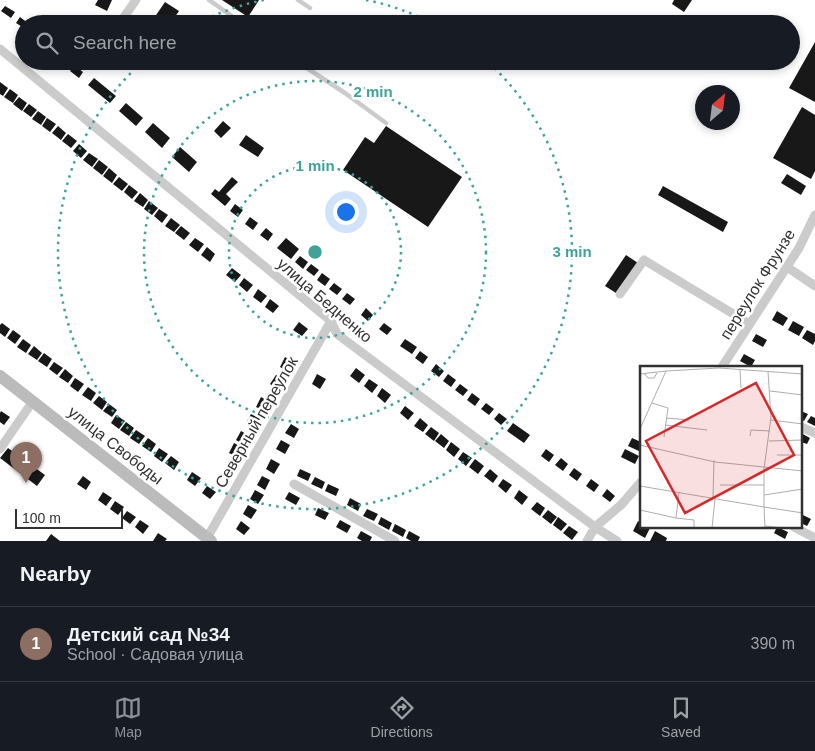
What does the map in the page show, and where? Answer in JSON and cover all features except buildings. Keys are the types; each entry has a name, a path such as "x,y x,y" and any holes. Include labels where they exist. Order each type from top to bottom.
{"main road":[{"name":"улица Свободы","path":"0,376 209,540"}],"street":[{"path":"125,15 136,0"},
{"name":"улица Бедненко","path":"0,49 15,61"},
{"name":"улица Бедненко","path":"26,70 331,321 337,334 595,527 617,541"},
{"name":"переулок Фрунзе","path":"723,366 800,248 815,215"},
{"path":"620,294 644,260 750,324"},
{"path":"787,267 815,286"},
{"name":"Северный переулок","path":"209,540 331,321"},
{"path":"0,449 33,401"},
{"path":"802,427 815,433"},
{"path":"587,541 595,527 621,505 640,483"},
{"path":"294,484 395,541"},
{"path":"796,528 815,538"}],"lane":[{"path":"209,0 230,15"},
{"path":"298,0 310,8"},
{"path":"310,70 386,123"}],"place":[{"name":"Детский сад №34","path":"26,483"}]}
